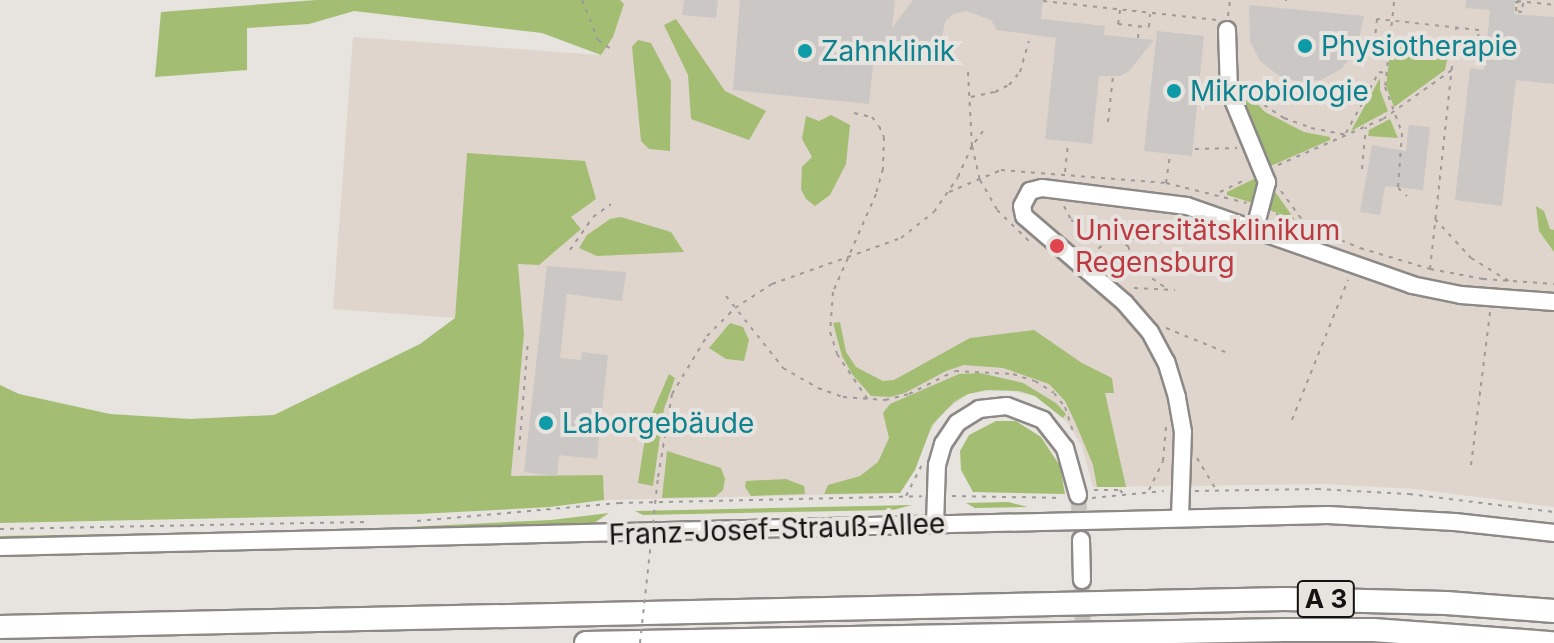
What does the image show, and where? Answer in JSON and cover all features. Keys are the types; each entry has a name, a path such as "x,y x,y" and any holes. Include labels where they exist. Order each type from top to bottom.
{"highway":[{"name":"A 3","path":"0,627 1285,599 1430,602 1554,611"},
{"name":"A 3","path":"586,643 1285,630 1430,633 1552,643"}],"street":[{"path":"1227,26 1229,90 1265,171 1266,192 1255,228"},
{"path":"1180,517 1183,432 1177,397 1166,362 1150,332 1109,288 1033,226 1022,206 1030,191 1065,182 1187,206 1255,228 1353,266 1428,289 1554,302"},
{"path":"935,524 937,465 949,432 968,414 1007,406 1043,420 1056,434 1072,466 1078,494"},
{"name":"Franz-Josef-Strauß-Allee","path":"0,547 1328,515 1455,522 1554,533"},
{"path":"1081,540 1082,580"}],"path":[{"path":"582,0 598,40 614,51"},
{"path":"1043,1 1150,13 1227,26"},
{"path":"1515,2 1523,3 1522,12 1516,11 1517,1 1554,5"},
{"path":"1394,2 1385,87 1403,140 1398,188 1407,196"},
{"path":"1120,10 1118,24 1149,27 1150,13"},
{"path":"1377,19 1392,21 1479,30 1477,48 1375,37 1377,19"},
{"path":"1138,38 1139,26"},
{"path":"1428,289 1456,28"},
{"path":"1478,38 1487,39"},
{"path":"970,97 995,92 1009,85 1020,72 1029,41"},
{"path":"1218,193 1366,127 1452,70"},
{"path":"968,71 972,146 980,180 997,210 1037,248"},
{"path":"1348,134 1379,72 1386,73"},
{"path":"1108,122 1113,76"},
{"path":"1240,78 1255,97 1284,118 1311,128 1348,134"},
{"path":"854,113 872,117 879,126 885,151 876,194 833,292 830,332 837,354 869,401"},
{"path":"1362,169 1366,127"},
{"path":"640,643 658,477 672,394 707,336 735,308 772,284 901,238 934,212 949,192 983,131"},
{"path":"1068,142 1064,211 1071,220 1128,246 1136,267 1166,288"},
{"path":"1195,149 1223,151 1251,143"},
{"path":"1166,183 1170,153"},
{"path":"949,192 1001,170"},
{"path":"1265,171 1306,226"},
{"path":"570,250 593,217 611,204"},
{"path":"1435,219 1471,258 1510,282"},
{"path":"1079,262 1105,242 1141,239"},
{"path":"1292,420 1353,266"},
{"path":"1109,288 1175,290"},
{"path":"726,296 770,354 798,379 843,397 869,401 909,394 955,371 1013,374 1035,381 1054,393 1071,420 1075,441"},
{"path":"1471,465 1492,298"},
{"path":"1166,328 1225,352"},
{"path":"519,450 528,340"},
{"path":"1149,491 1163,461 1165,417"},
{"path":"1183,432 1216,491"},
{"path":"1096,497 1126,497 1149,491 1317,489 1409,494 1554,512"},
{"path":"413,521 619,503 1078,494 1120,490 1126,497"},
{"path":"0,529 381,522"}],"shaded area":[{"name":"Universitätsklinikum Regensburg","path":"620,0 1554,0 1554,507 1415,489 1323,484 1093,487 1082,446 1067,422 1035,396 1003,389 968,394 941,414 924,442 915,470 900,493 604,500 603,475 511,477 524,334 518,264 580,228 570,217 467,153 455,318 333,309 353,37 600,55 613,37 624,4"}],"green space":[{"path":"316,0 620,0 624,4 613,37 601,55 542,33 354,11 309,24 247,28 247,70 155,77 161,12"},
{"path":"676,19 725,91 766,111 749,140 691,119 688,75 664,25"},
{"path":"638,40 651,43 671,81 670,151 649,149 641,141 632,47"},
{"path":"1391,43 1403,45 1402,50 1410,51 1412,46 1429,48 1428,53 1437,54 1438,49 1449,50 1445,70 1394,107 1386,86"},
{"path":"1231,67 1239,85 1265,112 1304,132 1330,137 1330,140 1266,168 1245,130"},
{"path":"1380,78 1380,90 1388,111 1351,131"},
{"path":"831,115 850,125 846,164 830,195 815,206 806,199 801,189 802,167 812,157 802,139 806,116 819,121"},
{"path":"1390,119 1398,138 1368,136 1369,130"},
{"path":"467,153 585,161 596,199 571,217 581,229 539,265 518,264 524,334 511,476 603,475 604,500 550,507 419,514 0,523 0,385 19,394 110,414 190,419 274,415 420,344 455,318"},
{"path":"1258,177 1256,204 1227,195 1227,192"},
{"path":"1271,186 1295,220 1267,209"},
{"path":"1536,206 1544,211 1550,229 1554,230 1554,252 1539,231"},
{"path":"621,217 671,232 684,252 597,256 579,248 587,235 610,219"},
{"path":"840,322 846,352 856,367 883,381 894,380 970,338 1034,330 1082,363 1112,378 1114,393 1105,393 1126,487 1097,487 1093,465 1075,422 1065,401 1049,384 1003,368 964,365 905,393 890,397 871,396 852,374 842,356 833,323"},
{"path":"730,323 743,327 749,340 744,361 726,359 709,348"},
{"path":"980,373 1023,383 1056,403 1066,414 1063,418 1035,396 1019,391 986,390 968,394 954,402 932,425 915,470 900,493 824,494 828,485 860,476 878,462 889,438 883,413 890,404 959,374"},
{"path":"669,374 675,378 664,409 653,486 638,483 647,425"},
{"path":"996,421 1016,421 1041,437 1060,466 1065,494 973,492 961,470 960,451 969,435"},
{"path":"667,451 721,468 725,479 723,490 715,497 662,498"},
{"path":"786,479 804,486 805,494 751,496 745,487 746,481"},
{"path":"1008,502 1028,507 975,508 966,503"},
{"path":"912,505 893,510 643,515 635,511"},
{"path":"609,513 594,523 443,531 0,542 0,536 345,530 551,520"}],"building":[{"path":"684,0 718,0 716,18 682,15"},
{"path":"740,0 895,0 892,28 913,0 1043,0 1041,19 1105,26 1104,35 1154,40 1129,71 1120,76 1099,76 1092,144 1045,139 1056,38 997,30 991,20 966,11 953,14 945,22 939,52 875,46 869,104 733,90"},
{"path":"1466,0 1515,0 1514,14 1554,17 1554,84 1516,80 1502,206 1455,200 1470,68 1484,70 1490,10 1465,8"},
{"name":"Physiotherapie","path":"1249,5 1364,16 1356,52 1341,69 1321,80 1299,82 1278,75 1260,61 1250,41"},
{"name":"Mikrobiologie","path":"1157,31 1204,36 1192,156 1144,151"},
{"path":"1409,125 1430,127 1423,190 1385,186 1380,215 1360,212 1372,145 1406,151"},
{"path":"547,266 626,272 622,301 567,294 560,358 581,360 582,352 608,355 597,459 559,455 557,476 524,472"}],"tunnel":[{"path":"1078,495 1081,535"},
{"path":"1082,580 1083,641"}],"place":[{"name":"Physiotherapie","path":"1305,46"},
{"name":"Zahnklinik","path":"805,51"},
{"name":"Mikrobiologie","path":"1174,91"},
{"name":"Universitätsklinikum Regensburg","path":"1057,246"},
{"name":"Laborgebäude","path":"546,423"}]}
